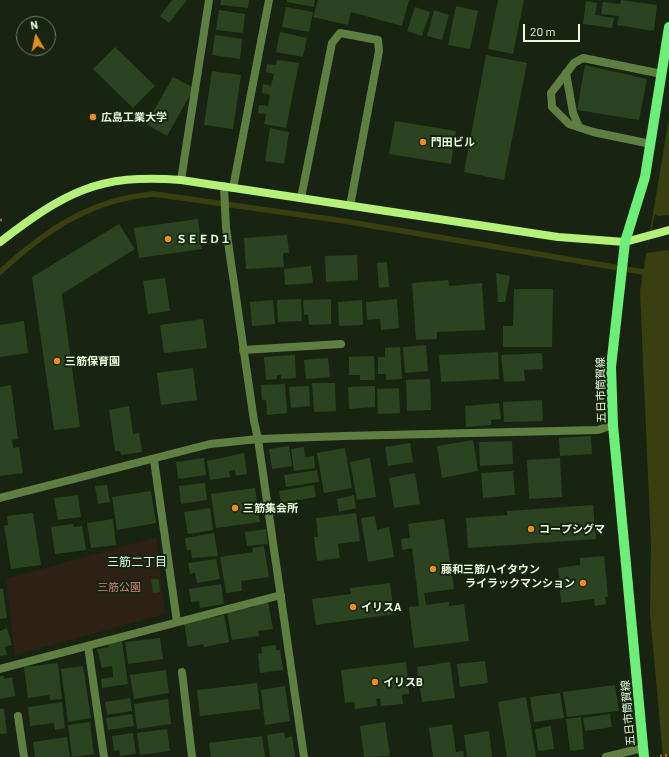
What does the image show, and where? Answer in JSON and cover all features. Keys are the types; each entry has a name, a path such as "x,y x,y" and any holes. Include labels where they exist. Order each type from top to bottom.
{"main road":[{"name":"五日市筒賀線","path":"644,752 613,426 612,359 625,242 645,176 669,27"}],"street":[{"path":"181,180 209,0"},
{"path":"233,188 269,0"},
{"path":"301,198 332,43 340,33 378,40 379,51 350,206"},
{"path":"651,144 568,124 552,107 551,94 574,63 583,58 662,74"},
{"path":"566,73 573,113 579,127"},
{"path":"0,242 52,204 70,194 97,184 136,177 181,180 224,189 233,188 558,237 625,242 665,231"},
{"path":"224,189 225,217 243,350 258,439 304,757"},
{"path":"243,350 341,344"},
{"path":"0,498 154,460 210,444 258,439 598,430 613,426"},
{"path":"154,460 177,622"},
{"path":"0,669 281,595"},
{"path":"88,646 104,757"},
{"path":"182,672 192,757"},
{"path":"18,716 24,757"},
{"path":"606,757 644,752"}],"path":[{"path":"660,756 669,755"}],"green space":[{"name":"三筋公園","path":"156,537 165,614 15,655 6,579"}],"shaded area":[{"path":"669,118 669,757 663,757 650,614 651,545 640,291"}],"pier":[{"path":"655,214 658,216 669,215 669,250 646,253"}],"building":[{"path":"172,0 187,0 169,23 160,16"},
{"path":"221,0 249,0 248,8 220,5"},
{"path":"287,0 315,0 314,7 287,2"},
{"path":"318,0 409,0 402,26 351,12 348,25 313,17"},
{"path":"498,0 524,0 513,54 488,49"},
{"path":"621,0 657,5 654,31 617,25 619,16 601,14 603,2 620,4"},
{"path":"586,1 597,3 595,15 614,18 612,28 583,24"},
{"path":"456,6 478,11 470,49 448,45"},
{"path":"286,7 313,12 309,32 282,27"},
{"path":"415,7 430,12 422,36 407,31"},
{"path":"219,10 245,14 243,33 216,30"},
{"path":"434,10 449,15 442,40 427,36"},
{"path":"280,32 307,38 303,57 276,52"},
{"path":"215,35 242,39 240,59 212,55"},
{"path":"115,47 155,86 133,108 93,69"},
{"path":"486,55 527,63 504,180 464,172"},
{"path":"277,60 299,63 286,128 264,124 266,114 258,113 259,105 268,106 270,95 262,93 263,84 271,86 274,74 266,72 267,64 276,65"},
{"path":"585,65 647,79 639,120 577,110"},
{"path":"212,71 241,75 233,129 204,125"},
{"path":"173,77 194,88 167,136 146,124"},
{"name":"門田ビル","path":"395,121 456,131 451,164 389,154"},
{"path":"270,128 289,132 284,164 265,161"},
{"name":"ＳＥＥＤ１","path":"198,219 202,249 139,258 134,228"},
{"name":"三筋保育園","path":"119,224 135,249 62,294 80,427 54,430 32,277"},
{"path":"287,235 289,253 283,253 284,267 246,269 244,238"},
{"path":"357,255 358,280 326,282 325,256"},
{"path":"387,262 389,287 379,288 377,263"},
{"path":"311,266 313,283 285,285 284,269"},
{"path":"496,273 510,276 505,302 498,302"},
{"path":"165,278 170,311 148,314 143,281"},
{"path":"448,280 449,286 482,283 485,330 437,332 437,339 416,340 412,283"},
{"path":"514,289 553,289 552,347 503,347 503,326 513,326"},
{"path":"301,299 302,321 278,322 277,300"},
{"path":"331,299 331,324 309,325 308,314 304,315 303,300"},
{"path":"397,299 399,328 381,330 380,319 367,320 366,302"},
{"path":"273,300 275,324 252,326 250,302"},
{"path":"362,300 363,325 339,326 338,302"},
{"path":"203,319 207,348 164,353 160,325"},
{"path":"24,321 28,353 0,357 0,325"},
{"path":"426,345 428,371 405,373 403,347"},
{"path":"400,347 402,379 386,380 386,374 378,374 378,357 385,357 385,348"},
{"path":"498,352 499,379 441,382 439,355"},
{"path":"542,353 543,369 524,370 525,381 504,382 501,355"},
{"path":"295,355 296,378 281,379 281,375 277,375 277,379 266,380 264,357"},
{"path":"374,356 375,380 360,380 360,375 349,375 349,357"},
{"path":"328,358 330,377 306,379 304,360"},
{"path":"193,368 197,400 161,405 157,373"},
{"path":"430,379 431,410 407,411 406,380"},
{"path":"312,383 335,383 336,411 314,412"},
{"path":"285,384 287,413 267,415 266,400 262,400 261,385"},
{"path":"11,385 18,439 12,440 13,448 19,447 23,473 0,476 0,387"},
{"path":"309,386 310,406 291,408 289,387"},
{"path":"375,386 375,407 349,409 348,387"},
{"path":"399,388 400,413 378,414 377,389"},
{"path":"542,400 543,421 504,422 503,402"},
{"path":"499,403 501,419 491,420 491,425 466,427 465,406"},
{"path":"129,406 133,434 139,433 142,452 121,455 120,451 115,451 109,410"},
{"path":"591,436 592,454 560,456 559,438"},
{"path":"473,440 478,471 442,478 437,446"},
{"path":"512,441 513,464 480,466 479,442"},
{"path":"410,443 413,462 388,466 385,447"},
{"path":"289,446 292,466 272,469 269,449"},
{"path":"304,447 305,457 314,456 315,468 294,471 291,449"},
{"path":"345,448 352,488 324,493 317,453"},
{"path":"244,453 247,474 236,476 235,470 229,471 230,477 210,480 207,461"},
{"path":"204,458 206,475 178,479 176,462"},
{"path":"370,458 376,497 357,500 350,462"},
{"path":"560,458 562,497 529,499 527,460"},
{"path":"317,470 319,482 286,487 284,475"},
{"path":"513,471 515,495 483,498 481,473"},
{"path":"415,473 420,504 394,508 389,478"},
{"path":"205,483 207,500 181,504 179,486"},
{"path":"107,485 110,502 98,504 95,486"},
{"path":"314,485 316,497 281,503 279,491"},
{"name":"三筋集会所","path":"255,488 260,522 216,528 211,494"},
{"path":"151,491 156,523 117,530 112,497"},
{"path":"78,495 81,517 58,520 54,498"},
{"path":"354,495 356,508 339,512 337,499"},
{"name":"コープシグマ","path":"593,505 596,539 468,548 466,518 507,515 507,511"},
{"path":"210,508 213,530 188,534 184,512"},
{"path":"33,513 41,565 11,569 4,526 8,525 7,516"},
{"path":"356,513 360,541 338,544 340,558 317,561 314,537 318,537 316,518"},
{"path":"375,516 377,530 389,527 394,557 368,562 361,518"},
{"path":"113,519 116,545 91,548 87,523"},
{"name":"藤和三筋ハイタウン","path":"444,519 454,589 424,593 426,605 449,602 449,606 464,604 469,641 414,648 409,607 419,606 417,588 412,548 402,550 401,539 410,538 408,524"},
{"path":"73,524 74,527 82,526 86,550 55,554 51,527"},
{"path":"266,529 268,544 247,546 245,532"},
{"path":"214,533 218,556 192,558 191,550 187,550 185,538"},
{"path":"264,546 269,577 241,581 242,591 226,593 220,557 253,552 252,548"},
{"name":"ライラックマンション","path":"604,556 608,597 605,597 606,604 595,606 594,599 561,603 558,568 580,565 580,558"},
{"path":"216,559 220,579 197,583 195,573 190,574 188,563"},
{"path":"151,579 159,579 160,592 153,593"},
{"name":"イリスA","path":"390,583 394,614 316,625 312,599 351,594 350,588"},
{"path":"221,584 224,604 200,608 199,601 191,602 189,589"},
{"path":"0,589 3,589 7,618 0,619"},
{"path":"268,602 273,629 258,631 259,636 232,640 227,612 254,607 254,605"},
{"path":"224,615 229,642 204,647 203,644 188,647 184,623"},
{"path":"7,628 12,645 5,647 7,655 0,656 0,631"},
{"path":"160,638 163,659 128,664 125,642"},
{"path":"122,641 128,684 102,688 101,679 113,677 112,666 102,668 97,649 109,647 108,643"},
{"path":"276,645 276,650 280,650 283,670 260,673 258,654 262,653 261,647"},
{"path":"485,661 488,683 460,687 457,664"},
{"name":"イリスB","path":"406,662 409,694 402,695 403,704 381,706 380,698 376,699 377,706 355,709 354,702 345,703 341,670"},
{"path":"450,662 455,698 422,702 417,667"},
{"path":"58,663 62,699 50,700 49,695 28,698 24,667"},
{"path":"83,666 91,718 68,722 61,669"},
{"path":"166,670 169,693 134,699 130,675"},
{"path":"0,676 4,676 4,679 12,677 15,696 0,699"},
{"path":"257,683 260,709 200,716 197,690"},
{"path":"615,685 619,711 567,717 563,692"},
{"path":"285,686 290,721 265,725 261,690"},
{"path":"560,693 564,718 534,722 530,697"},
{"path":"526,697 536,757 507,757 498,702"},
{"path":"130,698 132,711 107,715 105,702"},
{"path":"168,699 171,724 137,729 134,704"},
{"path":"62,702 65,728 55,730 54,723 30,726 28,707"},
{"path":"0,709 4,709 7,733 0,734"},
{"path":"132,714 134,726 108,730 106,718"},
{"path":"610,714 612,727 585,731 583,718"},
{"path":"581,717 584,749 570,751 566,719"},
{"path":"90,722 94,754 72,757 68,725"},
{"path":"385,722 390,756 364,757 360,726"},
{"path":"452,724 456,752 463,751 464,757 433,757 429,728"},
{"path":"551,726 554,749 538,751 535,729"},
{"path":"167,729 170,751 140,755 137,733"},
{"path":"489,731 492,757 467,757 464,735"},
{"path":"284,732 285,738 292,736 295,757 270,757 267,735"},
{"path":"133,733 136,754 120,756 119,750 114,751 112,736"},
{"path":"262,736 265,757 211,757 209,743"},
{"path":"67,737 70,757 35,757 33,742"}],"waterway":[{"path":"0,272 52,230 71,219 110,202 154,194 344,221 643,272"}],"place":[{"name":"広島工業大学","path":"93,117"},
{"name":"門田ビル","path":"423,142"},
{"name":"ＳＥＥＤ１","path":"168,239"},
{"name":"三筋保育園","path":"57,361"},
{"name":"三筋集会所","path":"235,508"},
{"name":"コープシグマ","path":"531,529"},
{"name":"藤和三筋ハイタウン","path":"433,569"},
{"name":"ライラックマンション","path":"583,583"},
{"name":"イリスA","path":"353,607"},
{"name":"イリスB","path":"375,682"}],"district":[{"name":"三筋二丁目","path":"137,562"}]}
